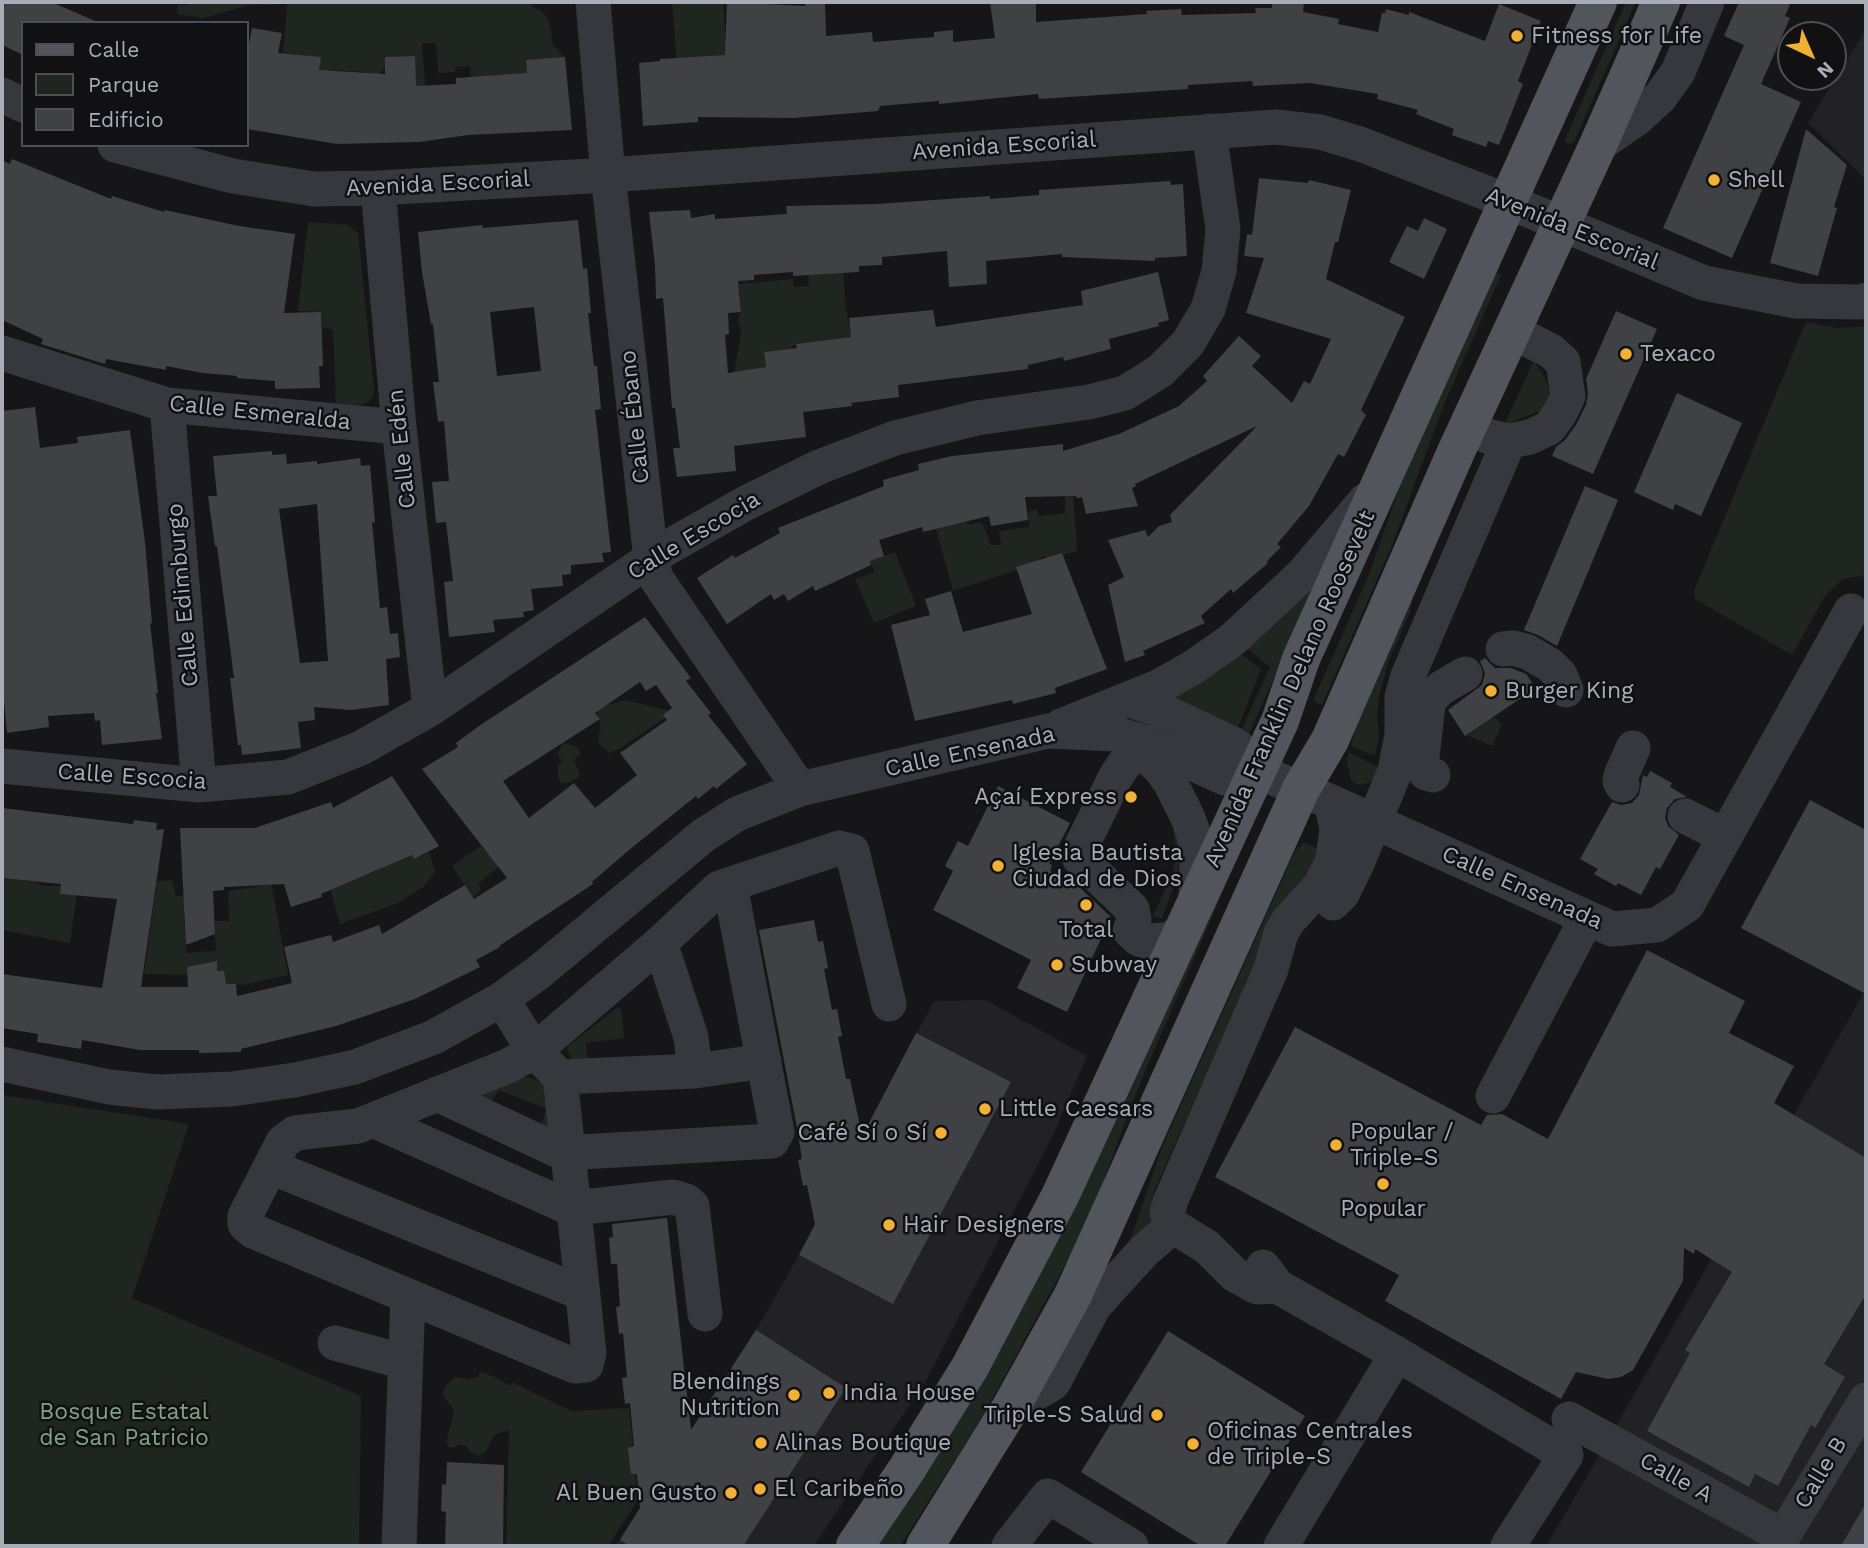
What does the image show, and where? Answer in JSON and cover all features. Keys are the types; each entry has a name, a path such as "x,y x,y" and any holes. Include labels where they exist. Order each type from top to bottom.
{"main road":[{"name":"Avenida Franklin Delano Roosevelt","path":"855,1546 957,1388 1019,1277 1059,1196 1280,721 1301,659 1598,2"},
{"path":"925,1546 1011,1407 1073,1295 1316,795 1330,740 1461,441 1661,2"}],"street":[{"name":"Calle Ébano","path":"593,2 608,175 651,559 656,578 800,789"},
{"path":"1598,145 1636,119 1660,97 1678,72 1707,2"},
{"path":"2,95 21,103"},
{"name":"Avenida Escorial","path":"123,147 247,178 314,189 378,188 608,175 1276,127 1320,132 1360,144 1507,201 1704,283 1796,301 1866,300"},
{"name":"Calle Escocia","path":"2,766 199,785 288,777 361,748 430,709 651,559 746,503 818,467 895,438 977,418 1089,402 1125,393 1160,371 1188,343 1208,309 1219,271 1223,229 1209,131"},
{"name":"Calle Edén","path":"378,188 399,427 430,709"},
{"path":"1434,613 1461,441 1509,441 1530,437 1549,428 1568,396 1563,362 1551,351 1511,331"},
{"name":"Calle Esmeralda","path":"2,353 167,405 399,427"},
{"name":"Calle Edimburgo","path":"167,405 199,785"},
{"path":"1271,969 1289,954 1342,894 1375,823 1398,762 1402,735 1402,697 1408,676 1509,441"},
{"path":"1048,732 1129,700 1192,668 1233,640 1302,575 1385,476"},
{"name":"Calle Ensenada","path":"1257,771 1612,929 1657,925 1687,905 1851,611"},
{"path":"1433,775 1426,773 1422,765 1428,705 1441,688 1485,661 1513,648 1528,652 1549,666 1560,675 1566,690"},
{"path":"1048,732 1113,740 1144,748 1225,778 1257,771 1233,744 1165,712 1129,700"},
{"name":"Calle Ensenada","path":"2,1064 109,1087 158,1092 232,1089 295,1080 355,1067 434,1037 502,999 539,972 704,835 737,814 800,789 1048,732"},
{"path":"1144,748 1170,782 1188,818 1194,835 1197,858 1189,916 1168,940 1139,939 1130,931 1134,919 1132,909 1080,859 1081,847 1104,796 1124,764 1144,748"},
{"path":"1622,785 1621,776 1633,748"},
{"path":"1316,795 1337,829 1333,860 1320,886 1289,920 1281,933 1271,969 1167,1213 1173,1226 1207,1247 1235,1275 1257,1287 1277,1286 1566,1455 1508,1546"},
{"path":"1685,816 1725,836"},
{"path":"502,999 534,1051 560,1077 589,1353 586,1365 575,1366 253,1231 246,1224 245,1216 283,1143 295,1133 358,1126 509,1066 534,1051 658,945 719,888 839,848 852,851 889,1004"},
{"path":"437,1094 551,1148 568,1153 772,1141 777,1132 730,885"},
{"path":"1493,1096 1587,918"},
{"path":"658,945 663,952 691,1038 695,1071"},
{"path":"560,1077 695,1071 764,1061"},
{"path":"373,1119 574,1209 674,1197 686,1200 692,1206 705,1314"},
{"path":"271,1167 577,1291 582,1290"},
{"path":"1011,1407 1053,1383 1094,1306 1144,1251 1173,1226"},
{"path":"399,1546 408,1296"},
{"path":"335,1343 405,1362"},
{"path":"1281,1546 1397,1354"},
{"name":"Calle B","path":"1780,1541 1866,1400"},
{"name":"Calle A","path":"1569,1419 1780,1541"},
{"path":"1009,1546 1048,1496 1131,1546"}],"shaded area":[{"path":"1866,29 1866,180 1808,123 1828,91 1847,91 1847,60"},
{"path":"1866,989 1866,1546 1546,1546 1593,1466"},
{"path":"986,1000 1087,1056 1052,1137 927,1379 814,1546 615,1546 756,1330 799,1255 934,1001"}],"green space":[{"path":"188,2 530,2 534,8 541,10 549,21 553,45 565,57 526,61 532,125 471,87 470,66 455,67 455,72 438,73 436,43 422,43 426,97 415,96 415,56 385,57 385,68 378,76 366,72 329,70 324,137 313,122 320,58 283,53 287,4 249,5 204,18 177,14 178,5 188,5"},
{"path":"672,2 723,2 731,115 718,55 705,57 681,119"},
{"path":"1626,2 1636,2 1574,142 1564,142"},
{"path":"308,222 348,225 358,233 374,389 373,397 362,405 336,404 333,330 322,327 321,312 298,311"},
{"path":"842,231 845,304 851,337 796,344 789,349 764,352 766,367 734,373 741,333 738,319 741,312 739,284 793,279 793,287 809,286 808,269"},
{"path":"1492,271 1501,275 1444,404 1393,543 1322,705 1313,701 1369,574 1417,438"},
{"path":"1806,322 1837,328 1866,326 1866,575 1843,579 1825,596 1792,655 1695,599 1694,591"},
{"path":"1534,361 1550,390 1549,400 1543,409 1504,425"},
{"path":"1071,460 1077,551 1046,560 1045,556 1040,558 1041,562 953,591 936,528 981,522 990,545 1001,545 999,531 1029,527 1028,512 1037,509 1038,516 1065,513"},
{"path":"895,552 916,606 874,623 855,579 875,572 870,561"},
{"path":"1310,592 1311,595 1248,736 1238,737 1270,667 1245,647"},
{"path":"1413,596 1410,612 1388,663 1379,695 1379,738 1375,756 1351,746 1354,733"},
{"path":"1239,653 1261,669 1237,730 1161,699"},
{"path":"626,700 674,712 609,753 599,744 601,728 597,711"},
{"path":"1494,717 1502,725 1492,746 1467,735"},
{"path":"564,743 577,747 581,754 574,760 580,774 568,783 561,783 558,778 558,765 562,761 557,754"},
{"path":"1349,752 1379,768 1373,781 1362,785 1351,780 1346,760"},
{"path":"1251,827 1140,1083 1087,1225 983,1416 900,1546 873,1546"},
{"path":"1177,830 1180,850 1178,875 1162,918 1153,916 1173,871 1176,853 1173,831"},
{"path":"262,833 288,975 243,985 226,984 191,975 144,974 157,881 172,880 176,896 189,897 184,916 186,953 216,951 214,921 229,921 228,891 258,887 257,843"},
{"path":"1304,843 1317,848 1319,853 1246,987 1154,1191 1155,1222 1129,1244 1162,1147 1295,851"},
{"path":"481,846 491,854 499,867 478,884 481,890 473,897 452,866"},
{"path":"409,849 414,859 429,852 435,872 423,887 398,903 340,924 326,873 342,885 380,869"},
{"path":"2,878 36,882 42,886 61,886 61,894 77,895 70,943 2,930"},
{"path":"618,1007 622,1010 624,1038 586,1043 588,1063 573,1064 567,1047"},
{"path":"521,1076 547,1083 556,1133 539,1130 547,1109 499,1090 487,1108 478,1098"},
{"name":"Bosque Estatal de San Patricio","path":"2,1095 189,1124 132,1298 361,1396 359,1546 2,1546"},
{"path":"480,1372 511,1386 512,1382 571,1411 629,1408 638,1500 608,1546 506,1546 509,1430 494,1435 486,1452 478,1456 470,1452 467,1446 460,1444 453,1448 446,1443 454,1410 442,1394 447,1384 456,1377 478,1377"}],"building":[{"path":"6,2 51,2 95,21 21,21 21,54 2,45 2,11"},
{"path":"727,2 805,6 805,3 825,4 826,36 872,32 873,42 934,37 934,32 953,30 953,42 995,38 990,2 1036,2 1036,22 1181,9 1182,15 1256,13 1255,8 1272,8 1272,2 1304,2 1303,12 1339,19 1338,24 1378,32 1382,13 1385,13 1386,9 1409,15 1409,12 1485,41 1499,4 1541,21 1518,81 1523,84 1499,145 1488,141 1486,147 1452,135 1454,129 1416,114 1418,110 1377,99 1378,94 1310,83 1253,86 1252,81 1188,85 1188,89 1039,99 1038,94 939,104 939,101 880,106 878,111 793,118 698,117 698,122 643,126 639,63 725,55"},
{"path":"1739,2 1791,2 1785,16 1790,18 1789,21 1777,21 1777,48 1761,84 1801,102 1732,258 1663,228 1744,45 1724,36"},
{"path":"252,28 282,33 278,53 321,57 319,70 385,74 385,57 415,56 416,86 456,84 456,78 527,73 526,60 565,57 572,130 468,135 419,142 337,144 248,129 248,50"},
{"path":"1806,129 1847,165 1818,276 1770,263"},
{"path":"12,159 111,199 112,196 164,212 165,210 239,226 295,234 284,313 321,312 323,366 319,366 320,388 275,389 275,381 237,378 166,366 166,370 106,359 105,364 41,344 43,339 2,320 2,160 10,164"},
{"path":"1259,178 1308,183 1309,180 1351,190 1326,279 1405,317 1361,410 1366,415 1344,457 1338,454 1309,506 1277,544 1281,547 1268,563 1233,593 1231,589 1201,616 1205,623 1143,651 1145,655 1125,662 1108,585 1124,577 1108,540 1145,530 1148,537 1159,526 1172,522 1170,515 1257,426 1135,484 1132,488 1138,506 1086,514 1082,497 1025,497 1028,520 991,526 989,516 923,532 922,527 879,540 884,556 870,561 871,565 815,591 813,586 788,601 784,594 774,600 771,594 727,624 697,578 733,555 735,558 780,533 778,528 884,486 883,480 919,470 918,464 952,456 1063,444 1063,451 1119,434 1179,406 1207,381 1203,376 1239,336 1261,356 1252,366 1292,403 1304,381 1310,384 1331,339 1246,313 1264,258 1244,256 1247,234 1252,235"},
{"path":"1170,181 1171,185 1183,184 1187,256 1155,258 1155,261 1062,257 1062,254 986,261 987,284 949,287 947,251 882,257 882,265 859,266 859,272 793,276 793,272 754,275 754,280 738,281 741,312 728,313 729,334 725,335 728,373 766,367 764,352 797,348 796,344 851,337 849,318 933,310 936,327 1083,305 1081,291 1158,272 1169,320 1158,323 1159,326 1109,339 1111,349 1064,361 1063,357 1028,365 1028,369 898,385 899,397 803,412 806,437 734,446 736,471 677,477 673,448 680,448 675,408 672,408 663,298 656,299 649,212 690,210 691,218 715,214 715,219 787,214 786,206 877,204 990,196 990,199 1039,195 1039,190"},
{"path":"1424,218 1447,229 1424,279 1389,262 1407,226 1418,231"},
{"path":"578,220 583,269 587,268 591,313 588,313 594,366 597,366 601,409 595,410 611,552 602,553 604,562 571,565 571,574 562,575 563,586 531,589 534,610 523,612 524,617 493,620 495,632 449,637 444,582 453,581 446,522 436,523 432,482 449,481 444,421 438,422 433,382 439,382 418,232 482,225 483,228","holes":["534,307 541,371 497,376 490,312"]},
{"path":"1616,311 1657,329 1593,474 1552,456 1556,447 1576,425 1586,405 1586,379"},
{"path":"1677,393 1742,423 1701,516 1675,504 1673,510 1634,492"},
{"path":"35,407 40,448 78,443 77,437 130,430 145,542 162,739 102,745 100,720 95,721 94,713 48,716 49,727 7,733 2,678 2,411"},
{"path":"272,451 272,455 286,454 287,464 317,461 317,464 360,458 361,466 370,465 380,608 387,607 390,634 398,633 400,657 386,659 389,705 351,710 314,707 315,720 298,722 301,748 242,755 241,745 238,745 230,678 234,678 208,496 217,496 213,456","holes":["317,504 328,661 300,663 279,509"]},
{"path":"1585,486 1618,500 1557,646 1524,630"},
{"path":"1062,553 1107,669 1055,688 1056,693 1013,704 1012,700 915,721 891,625 930,615 925,599 951,591 963,632 1032,614 1016,567"},
{"path":"645,617 691,678 686,681 711,713 708,715 747,764 716,789 714,786 698,799 696,796 629,850 592,882 593,884 500,947 476,960 480,967 415,999 336,1026 241,1049 241,1052 140,1050 82,1040 81,1049 37,1042 38,1034 2,1028 2,974 102,988 117,899 60,894 61,884 2,878 2,808 133,824 134,820 157,823 156,830 164,829 141,987 188,987 187,967 217,961 217,971 224,971 226,984 236,984 237,996 292,983 284,947 331,935 333,942 379,925 382,934 465,885 474,899 507,878 422,769 458,747 456,743","holes":["640,682 646,691 656,685 672,708 663,715 667,720 620,753 637,775 595,808 574,783 529,818 503,781 600,719 595,713"]},
{"name":"Burger King","path":"1485,658 1495,668 1511,668 1526,674 1536,688 1465,736 1448,710 1482,685 1485,673 1480,661"},
{"path":"1650,771 1672,783 1670,787 1687,797 1675,799 1667,808 1665,818 1668,826 1679,835 1660,869 1656,867 1641,895 1594,874 1598,869 1580,859 1612,802 1621,805 1632,803 1639,795 1643,775 1647,777"},
{"path":"392,776 439,846 414,859 412,855 321,894 322,897 291,907 284,884 224,887 224,890 213,891 215,934 186,945 180,828 255,828 331,802 333,808"},
{"path":"998,786 1070,823 1049,864 1052,865 1050,871 1075,883 1111,917 1067,1012 1017,988 1031,960 933,910 953,871 945,866 958,841 968,846"},
{"path":"1810,800 1866,830 1866,994 1741,928"},
{"path":"814,920 818,942 823,941 828,968 824,969 832,1010 837,1009 842,1036 838,1037 846,1079 850,1079 862,1136 916,1033 1011,1082 893,1304 799,1255 815,1224 807,1185 803,1186 798,1160 802,1159 797,1128 759,930"},
{"path":"1647,950 1745,1001 1729,1033 1794,1066 1774,1103 1866,1158 1866,1294 1824,1364 1845,1377 1815,1428 1811,1425 1778,1486 1755,1474 1749,1487 1647,1431 1690,1353 1685,1350 1732,1272 1695,1249 1694,1254 1684,1248 1683,1281 1633,1370 1621,1377 1608,1379 1576,1372 1561,1399 1385,1301 1399,1275 1215,1177 1295,1027 1481,1125 1487,1115 1502,1114 1548,1139"},
{"path":"667,1218 691,1430 756,1330 846,1388 743,1546 630,1546 620,1540 640,1508 637,1474 631,1474 628,1448 634,1446 630,1403 625,1404 622,1378 627,1377 623,1333 619,1334 616,1307 620,1306 617,1264 611,1264 609,1238 613,1237 612,1224"},
{"name":"Oficinas Centrales de Triple-S","path":"1168,1331 1305,1416 1225,1546 1201,1546 1081,1472"},
{"path":"447,1462 504,1465 503,1546 445,1546 446,1512 441,1511 442,1484 446,1485"},
{"path":"1866,1503 1866,1546 1841,1546"}],"place":[{"name":"Fitness for Life","path":"1517,36"},
{"name":"Shell","path":"1714,180"},
{"name":"Texaco","path":"1626,354"},
{"name":"Burger King","path":"1491,691"},
{"name":"Açaí Express","path":"1131,797"},
{"name":"Iglesia Bautista Ciudad de Dios","path":"998,866"},
{"name":"Total","path":"1086,905"},
{"name":"Subway","path":"1057,965"},
{"name":"Little Caesars","path":"985,1109"},
{"name":"Café Sí o Sí","path":"941,1133"},
{"name":"Popular / Triple-S","path":"1336,1145"},
{"name":"Popular","path":"1383,1184"},
{"name":"Hair Designers","path":"889,1225"},
{"name":"India House","path":"829,1393"},
{"name":"Blendings Nutrition","path":"794,1395"},
{"name":"Triple-S Salud","path":"1157,1415"},
{"name":"Alinas Boutique","path":"761,1443"},
{"name":"Oficinas Centrales de Triple-S","path":"1193,1444"},
{"name":"El Caribeño","path":"760,1489"},
{"name":"Al Buen Gusto","path":"731,1493"}]}
